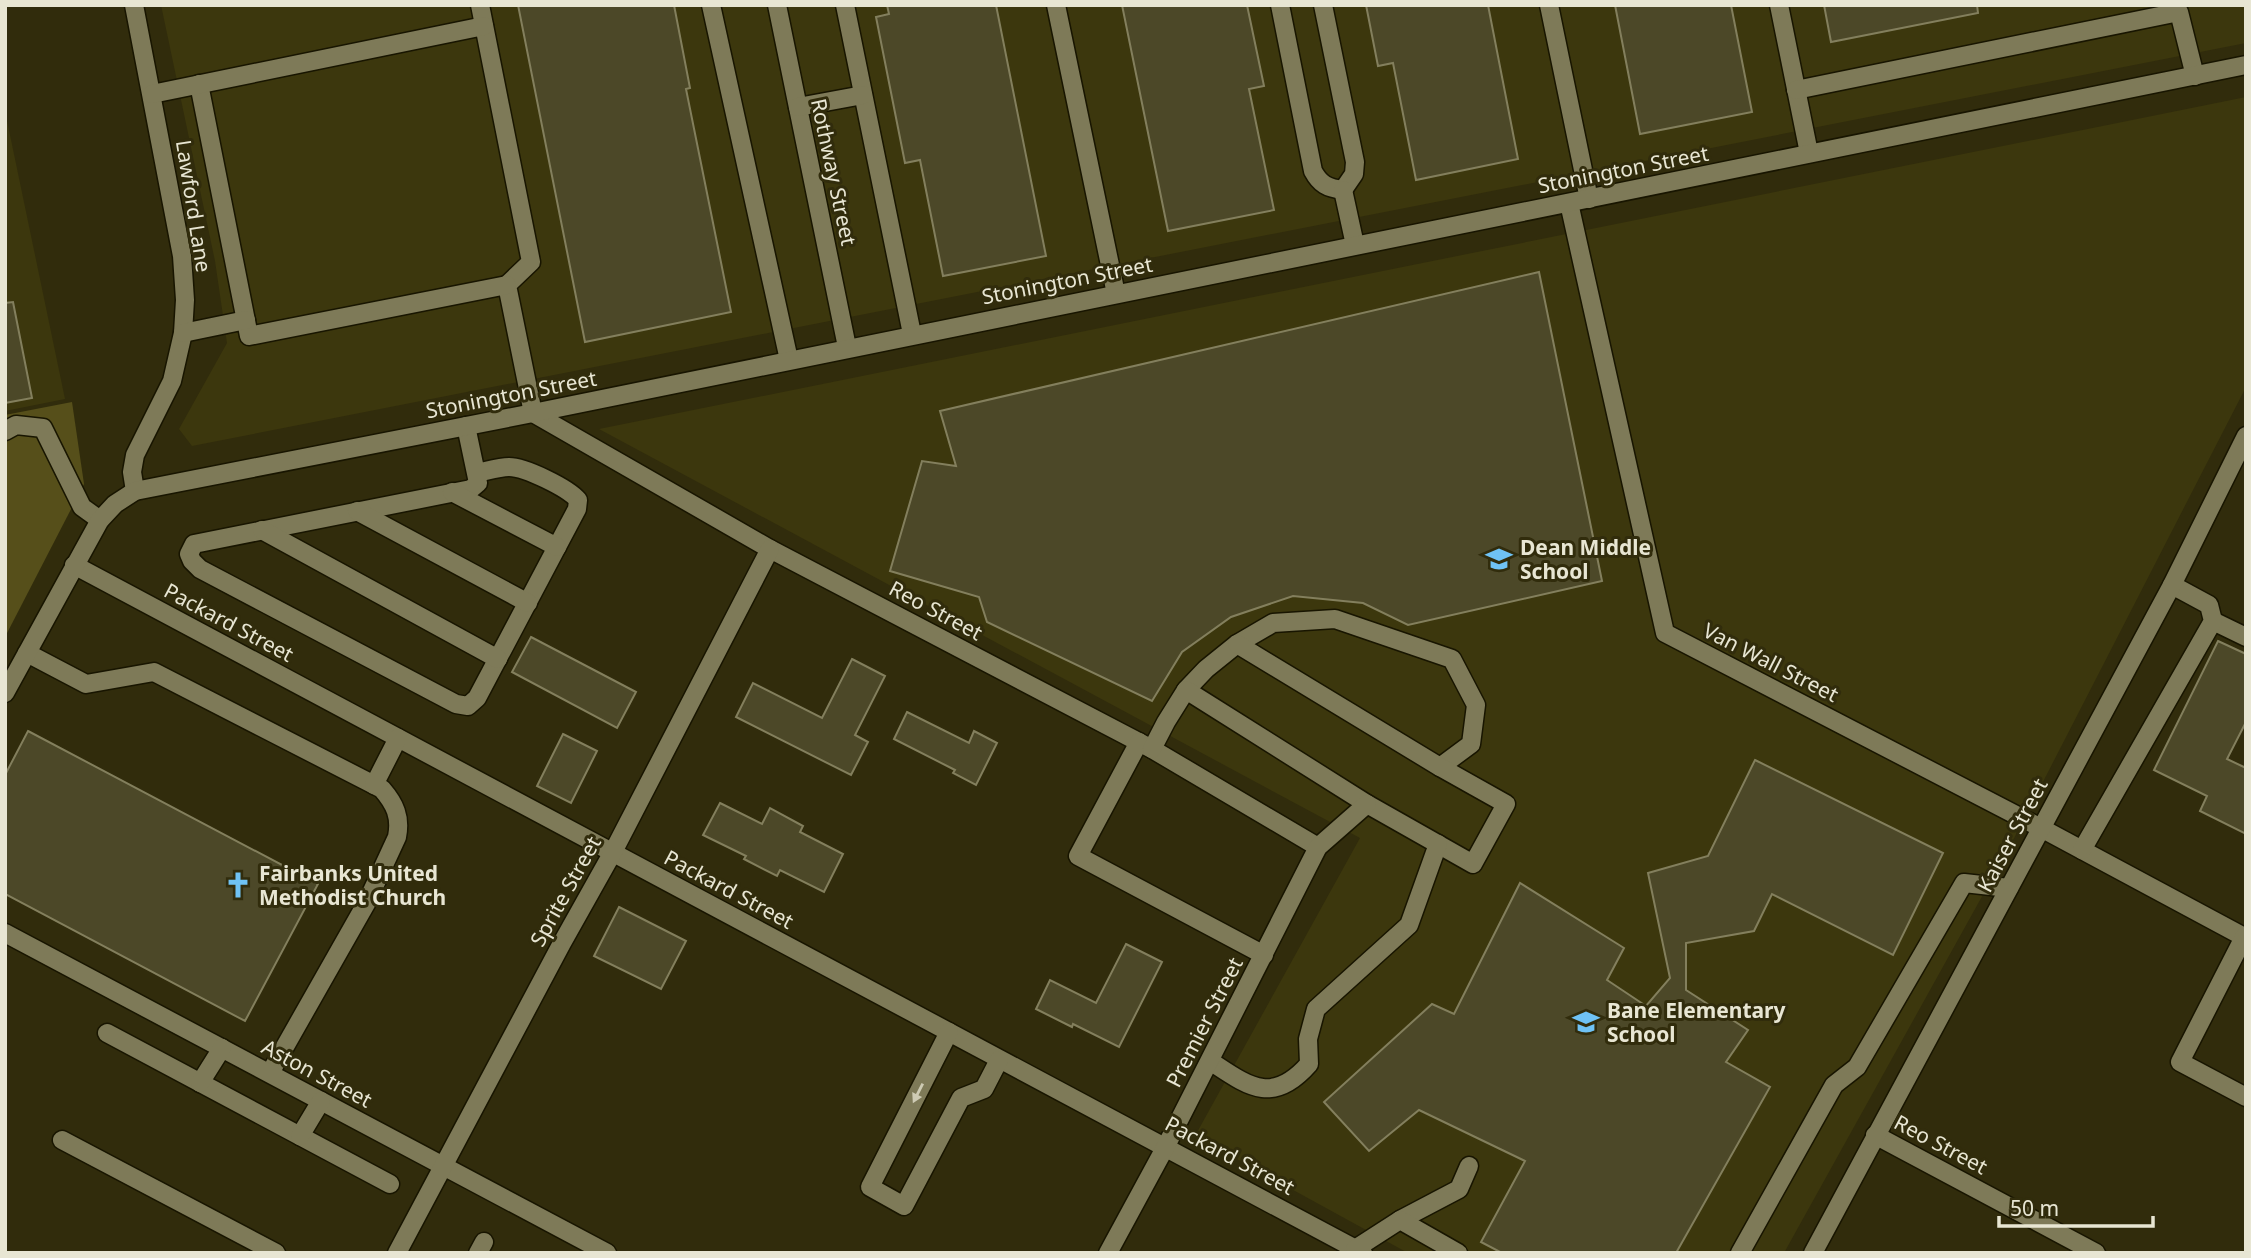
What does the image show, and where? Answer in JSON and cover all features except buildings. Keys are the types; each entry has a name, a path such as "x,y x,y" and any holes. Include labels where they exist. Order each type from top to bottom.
{"street":[{"name":"Lawford Lane","path":"134,5 182,256 185,300 183,332 172,380 135,455 132,472 135,491"},
{"path":"199,85 249,336 507,285 531,262 480,5"},
{"path":"712,5 789,360"},
{"name":"Rothway Street","path":"777,5 847,348"},
{"path":"845,5 912,334"},
{"path":"1056,5 1115,294"},
{"path":"1280,5 1313,170 1319,181 1330,189 1343,190"},
{"path":"1323,5 1355,162 1354,174 1343,190 1355,245"},
{"path":"1549,5 1589,199"},
{"path":"1779,5 1809,153"},
{"path":"1796,90 2179,12 2195,76"},
{"path":"152,94 484,26"},
{"name":"Stonington Street","path":"5,693 100,520 135,491 533,413 2246,65"},
{"path":"797,107 863,95"},
{"name":"Van Wall Street","path":"1569,203 1665,633 2082,849 2245,938"},
{"path":"507,285 533,413"},
{"path":"183,332 246,320"},
{"name":"Reo Street","path":"533,413 770,549 1146,746 1318,847"},
{"path":"5,431 16,425 43,428 82,507 100,520"},
{"path":"466,426 478,483 471,489 194,544 189,554 200,569 456,704 468,706 477,698 578,509 578,500 572,492 523,470 510,467 477,472"},
{"name":"Kaiser Street","path":"1813,1253 2172,585 2246,436"},
{"path":"452,492 557,547"},
{"path":"357,512 528,603"},
{"path":"262,530 498,659"},
{"name":"Sprite Street","path":"397,1253 613,852 770,549"},
{"name":"Packard Street","path":"74,565 1359,1251"},
{"path":"2082,849 2213,621 2209,605 2172,585"},
{"path":"1264,955 1078,856 1146,746 1166,722 1186,690 1206,669 1237,644 1273,623 1335,619 1452,659 1476,705 1471,744 1440,767"},
{"path":"2213,621 2246,637"},
{"path":"1186,690 1367,804 1473,864 1506,804 1237,644"},
{"path":"27,653 86,684 154,672 382,789 396,808 397,837 367,902 270,1073"},
{"path":"374,785 398,738"},
{"path":"1318,847 1367,804"},
{"path":"1210,1061 1253,1087 1278,1087 1296,1079 1309,1064 1308,1039 1316,1009 1409,925 1438,844"},
{"name":"Premier Street","path":"1108,1253 1210,1061 1318,847"},
{"path":"1740,1253 1834,1085 1857,1068 1964,883 2009,888"},
{"name":"Aston Street","path":"5,933 607,1253"},
{"path":"2245,938 2180,1062 2246,1097"},
{"path":"949,1032 870,1187 904,1206 961,1098 984,1089 999,1060"},
{"path":"107,1034 390,1184"},
{"path":"200,1083 222,1048"},
{"path":"300,1136 321,1101"},
{"name":"Reo Street","path":"1875,1135 2096,1253"},
{"path":"62,1140 276,1253"},
{"path":"1359,1251 1400,1220 1459,1189 1469,1166"},
{"path":"1400,1220 1458,1253"}],"shaded area":[{"path":"161,5 2246,5 2246,43 192,446 179,429 227,343 215,261"},
{"name":"Dean Middle School","path":"2246,97 2246,387 2010,846 1784,1253 1408,1253 1195,1136 1360,838 599,429"},
{"path":"5,111 65,399 5,411"},
{"path":"72,402 84,484 5,637 5,415"}],"place":[{"name":"Dean Middle School","path":"1499,559"},
{"name":"Fairbanks United Methodist Church","path":"238,885"},
{"name":"Bane Elementary School","path":"1586,1022"}]}
